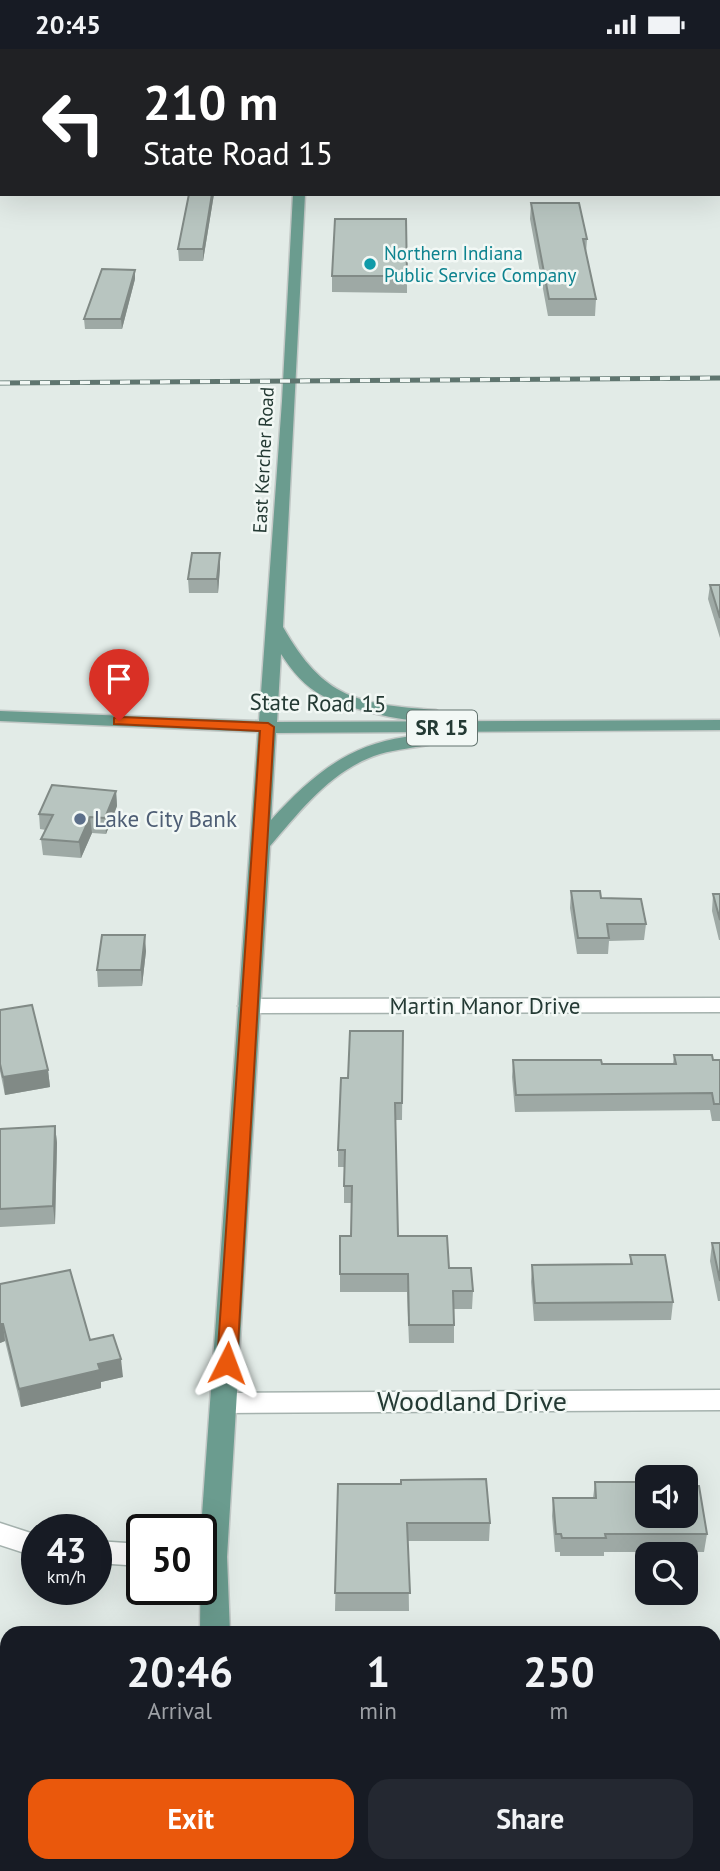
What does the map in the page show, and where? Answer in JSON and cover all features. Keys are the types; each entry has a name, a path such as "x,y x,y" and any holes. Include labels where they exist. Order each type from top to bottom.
{"main road":[{"name":"East Kercher Road","path":"212,1514 225,1403 299,196"},
{"path":"274,627 299,668 313,681 329,693 361,705 396,713 617,726"},
{"name":"State Road 15","path":"0,716 268,727 720,725"},
{"path":"260,845 319,780 336,765 362,754 398,743 617,726"},
{"name":"East Kercher Road","path":"212,1605 214,1626"}],"street":[{"name":"Martin Manor Drive","path":"249,1006 720,1005"},
{"name":"Woodland Drive","path":"225,1403 720,1400"},
{"path":"0,1534 21,1541"}],"building":[{"path":"189,196 212,196 203,249 178,249"},
{"path":"531,203 579,203 587,239 583,239 596,299 549,299"},
{"name":"Northern Indiana Public Service Company","path":"335,219 406,219 407,276 332,276"},
{"path":"102,269 135,270 121,319 84,319"},
{"path":"192,553 220,553 217,579 188,579"},
{"path":"710,585 720,585 720,618"},
{"path":"52,785 116,791 105,818 90,817 79,842 41,839 53,815 39,814"},
{"path":"571,891 600,891 601,898 641,899 646,924 607,924 609,938 578,938"},
{"path":"713,894 720,894 720,920"},
{"path":"102,935 145,935 141,970 97,970"},
{"path":"32,1005 48,1070 3,1077 0,1064 0,1010"},
{"path":"350,1031 403,1031 402,1103 395,1103 398,1236 447,1236 449,1268 471,1268 473,1291 453,1291 454,1325 409,1325 408,1274 340,1274 340,1236 351,1236 352,1186 344,1186 345,1150 338,1150 341,1078 348,1078"},
{"path":"674,1055 712,1055 713,1060 720,1060 720,1104 714,1104 712,1093 516,1095 513,1060 601,1060 602,1064 676,1064"},
{"path":"55,1126 53,1206 0,1209 0,1129"},
{"path":"712,1243 720,1243 720,1281"},
{"path":"630,1255 665,1255 673,1302 535,1303 532,1265 632,1264"},
{"path":"70,1270 90,1340 113,1335 121,1359 98,1364 100,1370 19,1389 3,1324 0,1324 0,1284"},
{"path":"486,1479 490,1523 407,1523 410,1593 335,1593 338,1484 401,1484 401,1480"},
{"path":"595,1482 635,1482 635,1528 698,1528 699,1486 707,1534 605,1534 606,1538 562,1538 561,1534 556,1534 553,1498 596,1498"}],"railway":[{"path":"0,383 720,378"}],"place":[{"name":"Northern Indiana Public Service Company","path":"370,264"},
{"name":"Lake City Bank","path":"80,819"}],"route":[{"path":"119,721 268,727 227,1363"}]}
